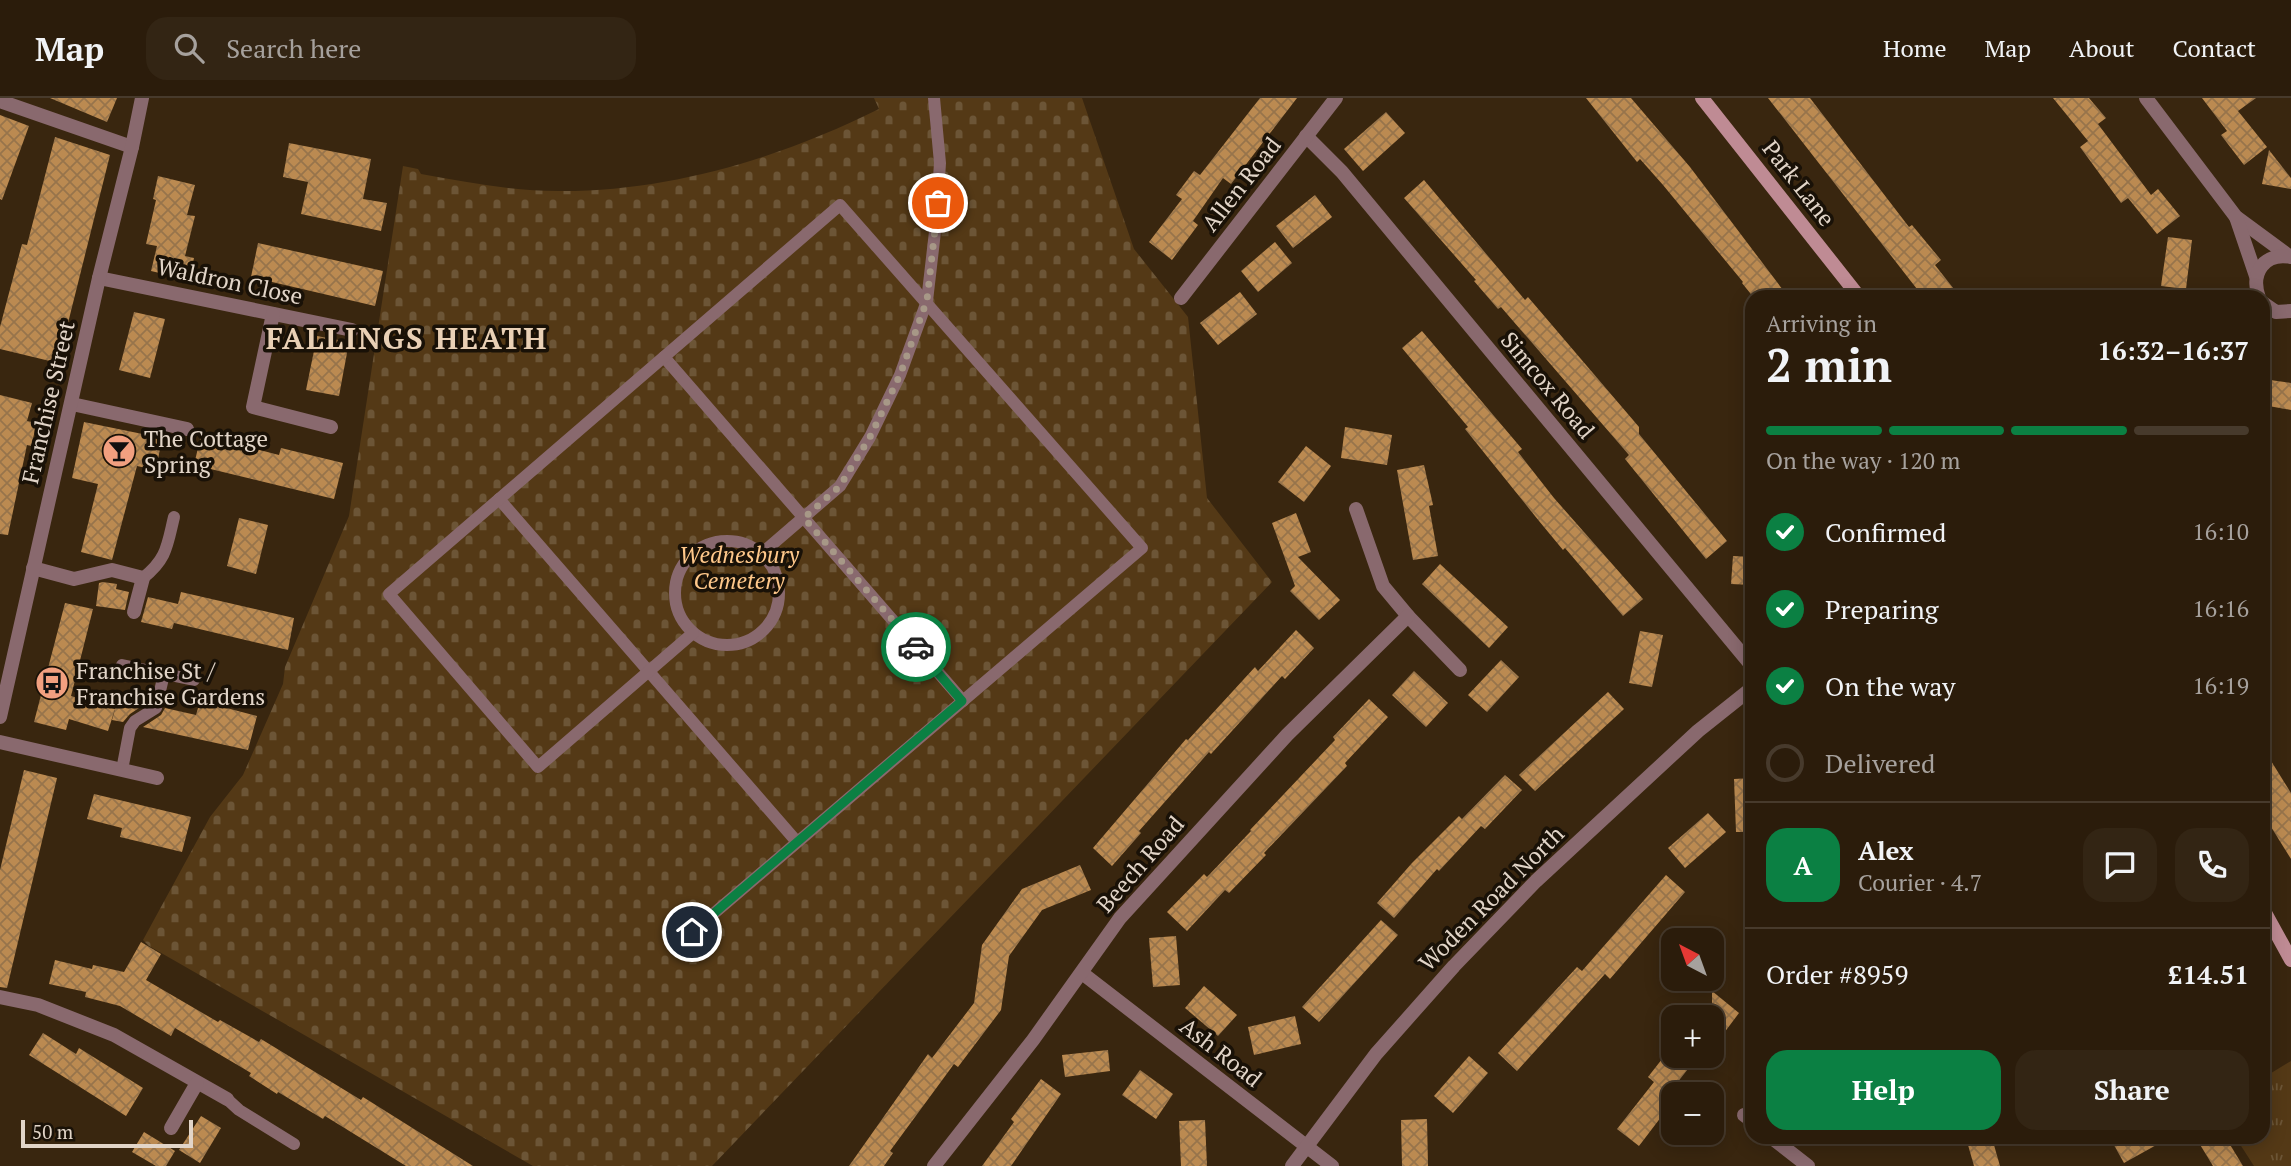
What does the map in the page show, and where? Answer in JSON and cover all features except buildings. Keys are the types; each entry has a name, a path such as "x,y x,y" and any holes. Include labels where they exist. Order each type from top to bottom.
{"main road":[{"name":"Park Lane","path":"1702,98 1854,290"},
{"path":"2270,922 2291,960"}],"street":[{"name":"Franchise Street","path":"0,717 142,98"},
{"path":"2146,98 2236,217 2290,256"},
{"name":"Allen Road","path":"1181,298 1333,99"},
{"path":"0,102 132,147"},
{"name":"Simcox Road","path":"1306,136 1342,172 1745,658"},
{"path":"2236,217 2254,290"},
{"path":"2254,290 2261,266 2269,259 2290,256"},
{"name":"Waldron Close","path":"99,278 352,330"},
{"path":"273,314 253,407 331,427"},
{"path":"72,404 187,429"},
{"path":"1356,509 1383,586 1460,670"},
{"path":"33,568 74,579 112,570 143,578 134,612"},
{"name":"Beech Road","path":"934,1166 1033,1040 1120,918 1287,735 1408,616"},
{"name":"Woden Road North","path":"1292,1166 1376,1054 1454,966 1536,881 1698,731 1745,694"},
{"path":"0,742 157,778"},
{"name":"Ash Road","path":"1082,973 1332,1166"},
{"path":"0,997 38,1005 114,1035 227,1099"},
{"path":"171,1128 197,1083"},
{"path":"1780,1144 1808,1166"}],"lane":[{"path":"761,554 840,486 870,437 900,375 926,304 936,223 940,163 934,98"},
{"path":"692,932 1142,548 840,205 389,594 538,767 693,633"},
{"path":"664,357 962,701"},
{"path":"499,499 797,842"},
{"path":"143,578 155,569 164,557 174,517"},
{"path":"739,542 755,548 767,559 775,573 779,590 771,621 760,634 744,642 726,645 709,642 693,633 682,619 675,602 675,584 681,567 692,554 706,544 739,542"},
{"path":"122,665 194,680"},
{"path":"122,770 130,728 135,721 156,708 164,674"},
{"path":"227,1099 239,1110 294,1144"}],"green space":[{"name":"Wednesbury Cemetery","path":"874,98 1082,98 1134,249 1188,317 1207,498 1272,582 712,1166 533,1166 149,946 143,940 210,817 243,775 283,684 285,667 349,516 403,166 418,169 421,174 523,189 600,190 641,185 723,169 803,143 879,109"},
{"path":"2291,1061 2291,1166 2254,1166 2240,1144 2270,1144 2270,1074"}],"way so far":[{"path":"916,647 804,518 840,486 870,437 900,375 927,300 938,203"}],"place":[{"name":"The Cottage Spring","path":"119,451"},
{"name":"Franchise St / Franchise Gardens","path":"52,683"}],"district":[{"name":"FALLINGS HEATH","path":"407,338"}],"route":[{"path":"692,932 962,701 916,647"}]}
